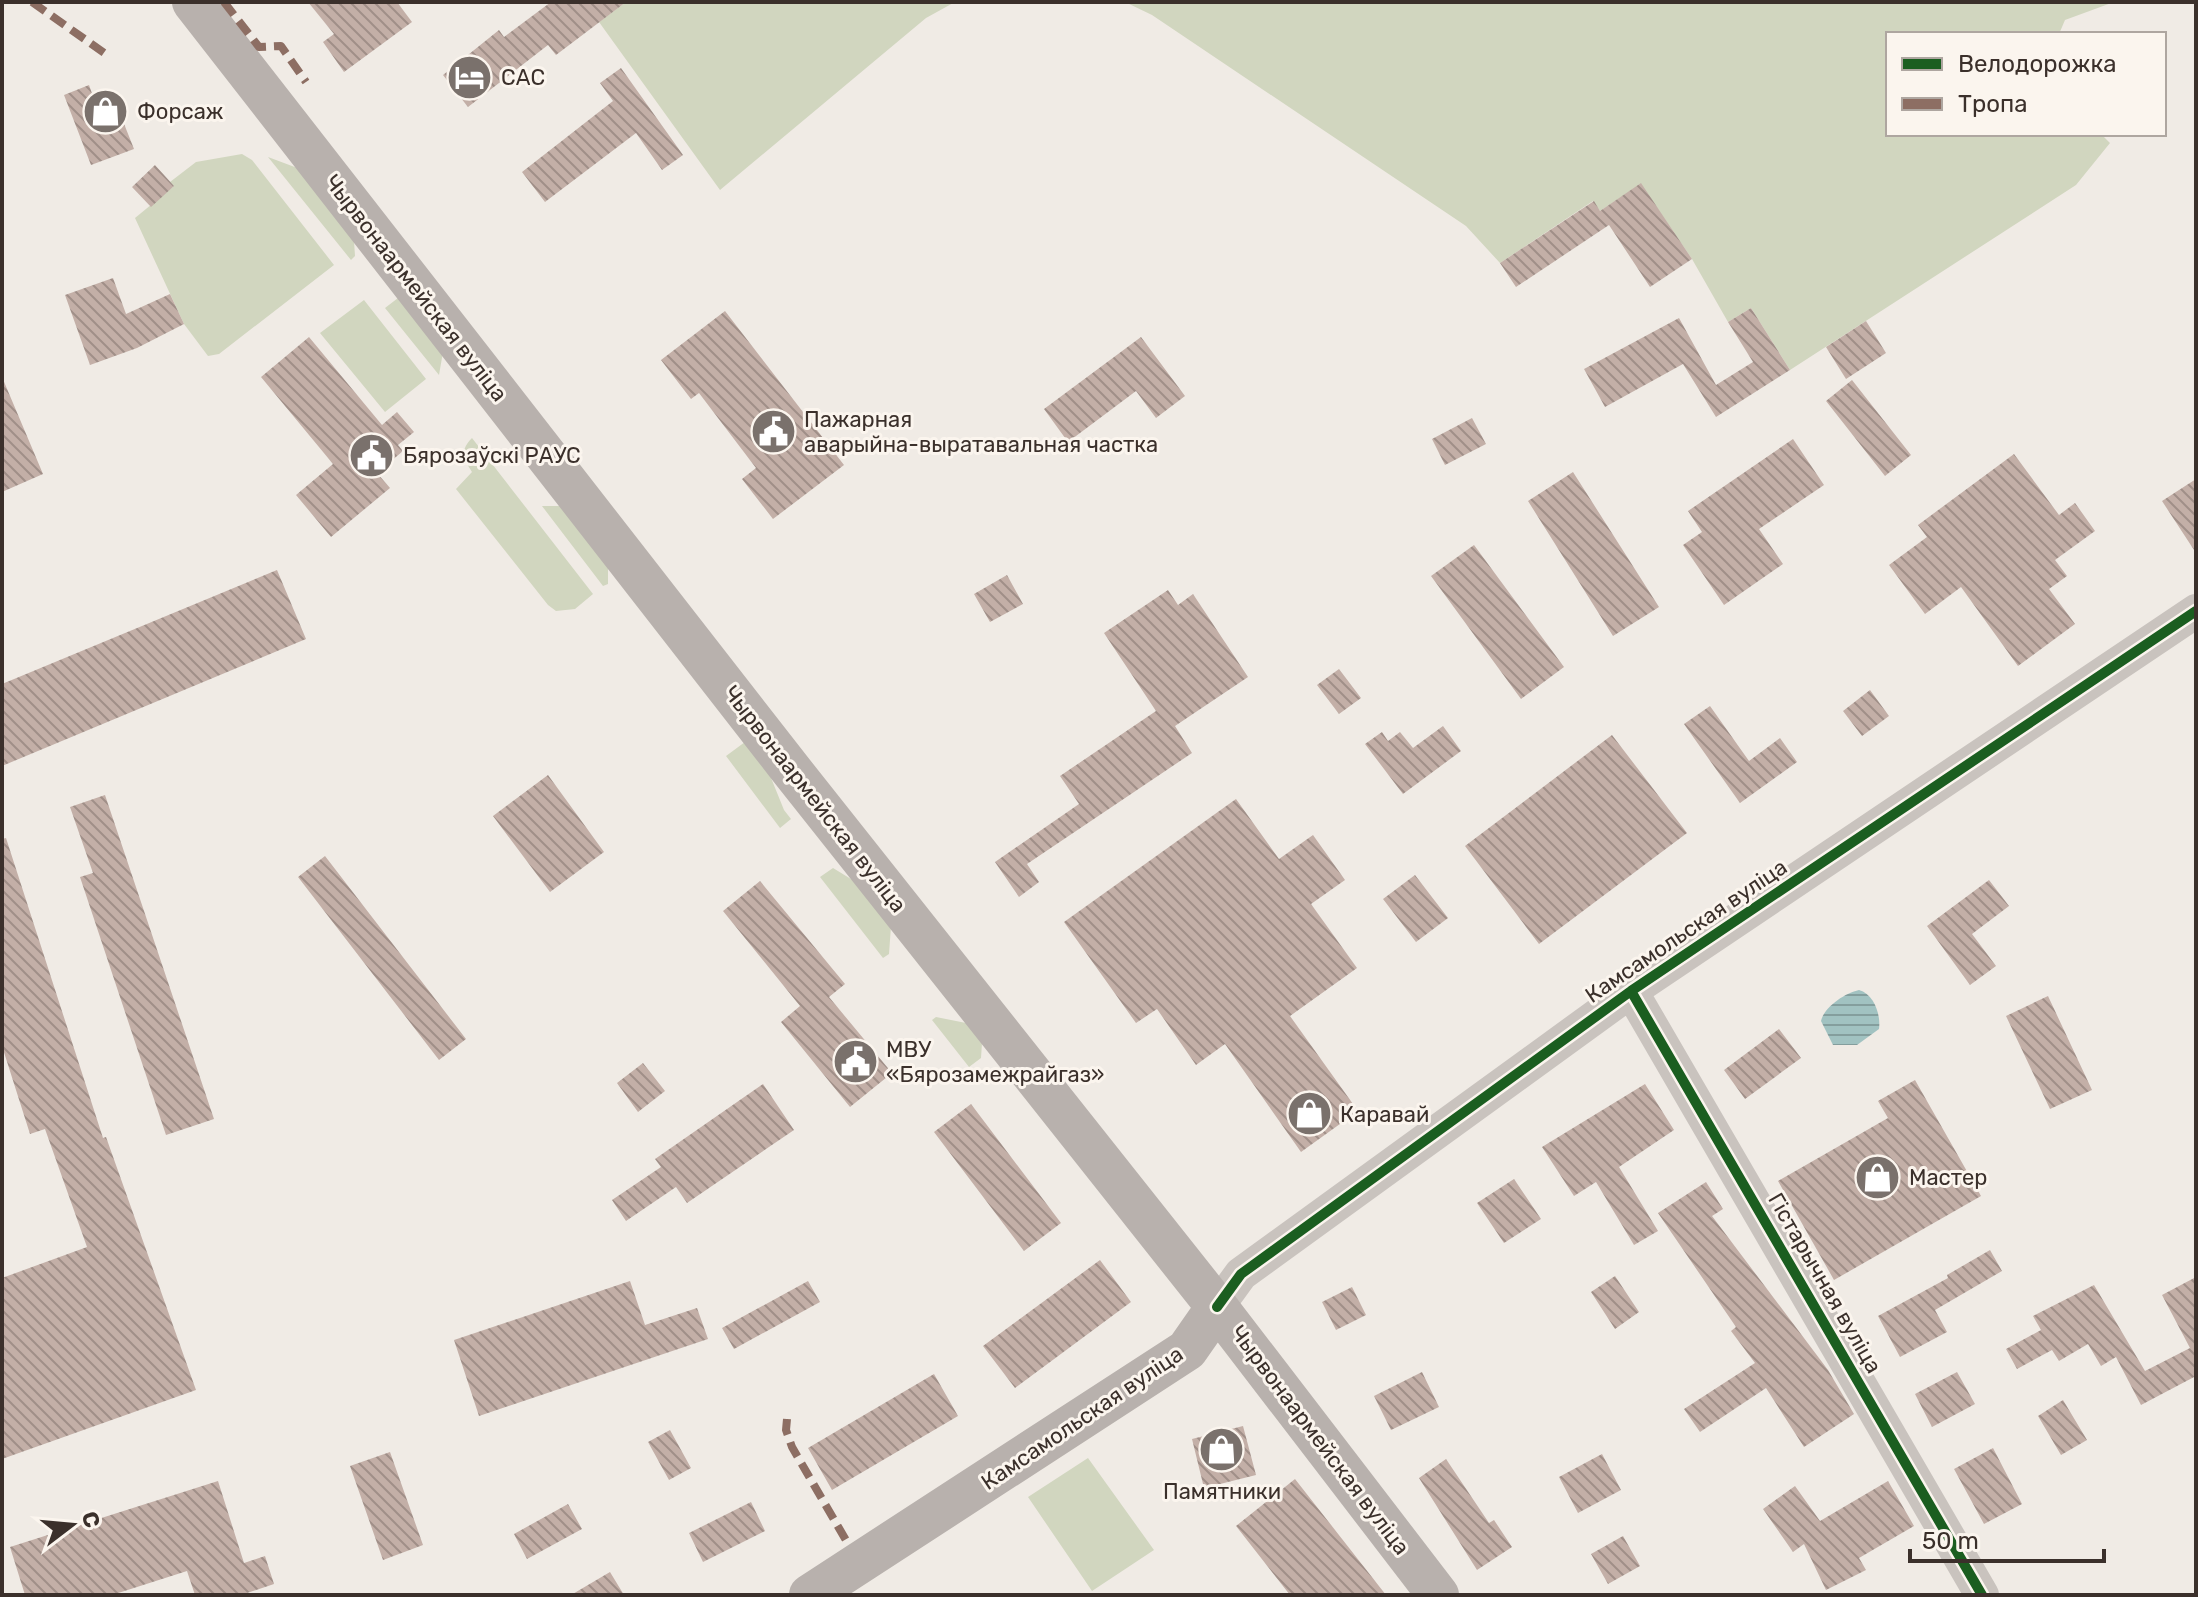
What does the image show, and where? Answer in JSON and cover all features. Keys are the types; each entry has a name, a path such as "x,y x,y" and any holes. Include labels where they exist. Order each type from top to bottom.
{"main road":[{"name":"Чырвонаармейская вуліца","path":"193,2 788,766 1217,1307 1438,1595"},
{"name":"Камсамольская вуліца","path":"810,1595 1187,1350 1217,1307"}],"street":[{"name":"Камсамольская вуліца","path":"1217,1307 1241,1274 1631,991 2196,611"},
{"name":"Гістарычная вуліца","path":"1631,991 1982,1595"}],"green space":[{"path":"626,2 955,2 926,18 720,190 599,22"},
{"path":"1125,2 2114,2 2065,20 2060,32 1886,32 1886,136 2103,136 2110,143 2076,185 1790,370 1751,308 1728,322 1692,259 1641,184 1600,211 1593,201 1500,263 1466,226 1152,15"},
{"path":"242,154 252,160 334,265 219,354 208,356 184,324 135,218 174,186 170,182 196,162"},
{"path":"268,157 300,169 354,241 355,256 351,260"},
{"path":"398,298 443,352 439,375 385,308"},
{"path":"364,300 426,379 385,412 320,333"},
{"path":"472,438 593,594 575,609 556,611 548,605 456,489 472,472 464,454"},
{"path":"542,506 565,506 608,561 608,584 603,586"},
{"path":"745,742 767,768 784,810 791,819 780,828 726,756"},
{"path":"833,868 864,887 891,926 889,954 883,958 820,877"},
{"path":"936,1017 966,1023 982,1043 981,1058 969,1067 932,1020"},
{"path":"1088,1458 1154,1550 1092,1591 1028,1497"}],"water":[{"path":"1859,990 1869,996 1875,1006 1879,1029 1857,1045 1833,1045 1821,1021 1823,1016 1836,1001"}],"building":[{"path":"308,2 397,2 412,22 344,72 323,42 334,34"},
{"path":"551,2 626,2 556,55 548,45 468,107 443,75 499,30 504,37"},
{"path":"621,68 683,155 662,170 636,133 545,202 522,172 613,101 600,83"},
{"path":"89,85 95,102 113,96 134,149 91,165 64,95"},
{"path":"155,165 174,186 151,207 132,187"},
{"path":"1641,183 1692,259 1650,287 1609,225 1516,287 1500,263 1594,201 1600,211"},
{"path":"113,278 126,314 170,294 184,324 137,348 90,365 65,295"},
{"path":"1751,308 1790,370 1716,417 1683,364 1605,407 1584,369 1679,318 1716,385 1753,362 1728,322"},
{"name":"Пажарная аварыйна-выратавальная частка","path":"725,311 844,465 773,519 742,479 756,468 699,393 691,399 661,360"},
{"path":"1866,321 1886,353 1846,379 1826,347"},
{"path":"309,337 382,425 397,412 414,432 398,445 403,451 377,473 390,488 331,537 296,495 333,464 261,377"},
{"path":"1141,337 1185,396 1156,418 1136,391 1068,442 1044,409"},
{"path":"2,377 43,474 2,492"},
{"path":"1852,380 1911,455 1885,476 1826,401"},
{"path":"1472,418 1486,444 1445,465 1432,439"},
{"path":"1793,439 1824,485 1759,529 1783,564 1724,605 1683,545 1702,532 1688,511"},
{"path":"2014,454 2059,515 2075,503 2095,531 2055,560 2067,576 2049,589 2075,624 2018,666 1961,587 1925,614 1889,565 1927,537 1918,525"},
{"path":"1573,472 1659,607 1613,636 1528,501"},
{"path":"2196,479 2196,553 2162,501"},
{"path":"1474,545 1564,667 1521,699 1431,576"},
{"path":"277,570 306,639 2,766 2,684"},
{"path":"1007,575 1023,604 990,622 974,594"},
{"path":"1168,590 1178,605 1193,594 1248,677 1175,726 1192,753 1027,864 1039,882 1019,897 995,862 1079,804 1060,776 1156,711 1104,633"},
{"path":"1339,669 1361,698 1339,714 1317,685"},
{"path":"1870,690 1889,716 1862,736 1843,711"},
{"path":"1710,706 1749,761 1780,738 1797,762 1740,803 1684,724"},
{"path":"1443,726 1461,751 1403,794 1365,744 1382,732 1388,741 1400,732 1413,748"},
{"path":"1612,735 1687,833 1539,944 1465,846"},
{"path":"548,775 604,852 550,892 493,816"},
{"path":"105,795 214,1119 166,1135 80,877 93,873 70,807"},
{"path":"1236,799 1279,859 1313,835 1345,880 1311,904 1357,968 1290,1016 1358,1111 1301,1152 1225,1044 1196,1065 1157,1009 1136,1023 1064,922"},
{"path":"6,838 103,1138 106,1137 196,1390 2,1459 2,1278 87,1247 45,1129 30,1134 2,1046 2,839"},
{"path":"325,856 466,1039 439,1060 298,877"},
{"path":"1415,875 1448,918 1416,942 1383,899"},
{"path":"1989,880 2009,906 1972,934 1996,966 1970,985 1927,926"},
{"path":"760,881 845,984 829,997 892,1073 850,1107 781,1022 800,1006 723,911"},
{"path":"2048,996 2092,1090 2050,1109 2006,1016"},
{"path":"1779,1029 1801,1058 1745,1099 1724,1070"},
{"path":"643,1063 665,1091 638,1112 617,1083"},
{"name":"Мастер","path":"1915,1080 1981,1196 1834,1280 1778,1181 1888,1118 1878,1101"},
{"path":"763,1084 794,1130 687,1203 676,1187 626,1221 612,1200 661,1167 655,1159"},
{"path":"1645,1084 1674,1130 1619,1167 1658,1231 1634,1245 1596,1182 1574,1196 1542,1147"},
{"path":"971,1104 1061,1223 1024,1251 934,1132"},
{"path":"1514,1179 1541,1219 1504,1243 1477,1203"},
{"path":"1706,1182 1723,1209 1712,1216 1828,1370 1854,1414 1804,1447 1766,1388 1700,1432 1684,1409 1755,1363 1731,1331 1736,1327 1658,1213"},
{"path":"1990,1250 2002,1271 1935,1310 1947,1332 1900,1357 1878,1316 1948,1278 1947,1275"},
{"path":"1100,1260 1131,1302 1015,1388 983,1346"},
{"path":"1615,1276 1639,1312 1615,1329 1591,1292"},
{"path":"2196,1277 2196,1376 2141,1405 2116,1357 2101,1366 2088,1344 2059,1361 2052,1350 2017,1369 2006,1349 2041,1330 2033,1316 2094,1285 2145,1371 2190,1348 2162,1295"},
{"path":"630,1281 645,1325 697,1308 708,1339 479,1416 454,1340"},
{"path":"808,1281 820,1302 734,1349 722,1328"},
{"path":"1352,1287 1366,1315 1336,1330 1322,1302"},
{"path":"1422,1372 1439,1407 1391,1430 1374,1396"},
{"path":"1957,1372 1975,1404 1932,1427 1915,1394"},
{"path":"934,1374 958,1416 832,1490 808,1448"},
{"path":"2063,1400 2087,1440 2061,1455 2038,1416"},
{"name":"Памятники","path":"1243,1426 1256,1475 1204,1488 1192,1439"},
{"path":"670,1430 691,1468 669,1480 648,1442"},
{"path":"1993,1448 2022,1504 1984,1524 1954,1469"},
{"path":"390,1452 423,1545 383,1560 350,1466"},
{"path":"1602,1454 1621,1490 1578,1513 1559,1477"},
{"path":"1446,1459 1489,1523 1494,1520 1512,1547 1477,1570 1419,1478"},
{"path":"1295,1479 1386,1595 1290,1595 1236,1526"},
{"path":"218,1481 244,1563 265,1556 274,1584 241,1595 195,1595 187,1571 112,1595 25,1595 10,1547"},
{"path":"1888,1481 1914,1526 1859,1558 1866,1570 1826,1590 1804,1544 1793,1552 1763,1509 1795,1486 1820,1521"},
{"path":"751,1502 765,1531 703,1562 689,1533"},
{"path":"568,1504 582,1529 527,1559 514,1534"},
{"path":"1623,1536 1640,1566 1608,1584 1591,1554"},
{"path":"610,1572 624,1595 571,1595"}],"marked path":[{"path":"32,2 110,57"},
{"path":"224,2 259,47 281,46 306,82"},
{"path":"787,1419 786,1430 792,1447 847,1542"}],"cycle path":[{"path":"1217,1307 1241,1274 1631,991 2196,611"},
{"path":"1631,991 1982,1595"}],"place":[{"name":"САС","path":"470,77"},
{"name":"Форсаж","path":"106,111"},
{"name":"Пажарная аварыйна-выратавальная частка","path":"773,432"},
{"name":"Бярозаўскі РАУС","path":"372,455"},
{"name":"МВУ «Бярозамежрайгаз»","path":"855,1062"},
{"name":"Каравай","path":"1309,1114"},
{"name":"Мастер","path":"1878,1177"},
{"name":"Памятники","path":"1222,1450"}]}
